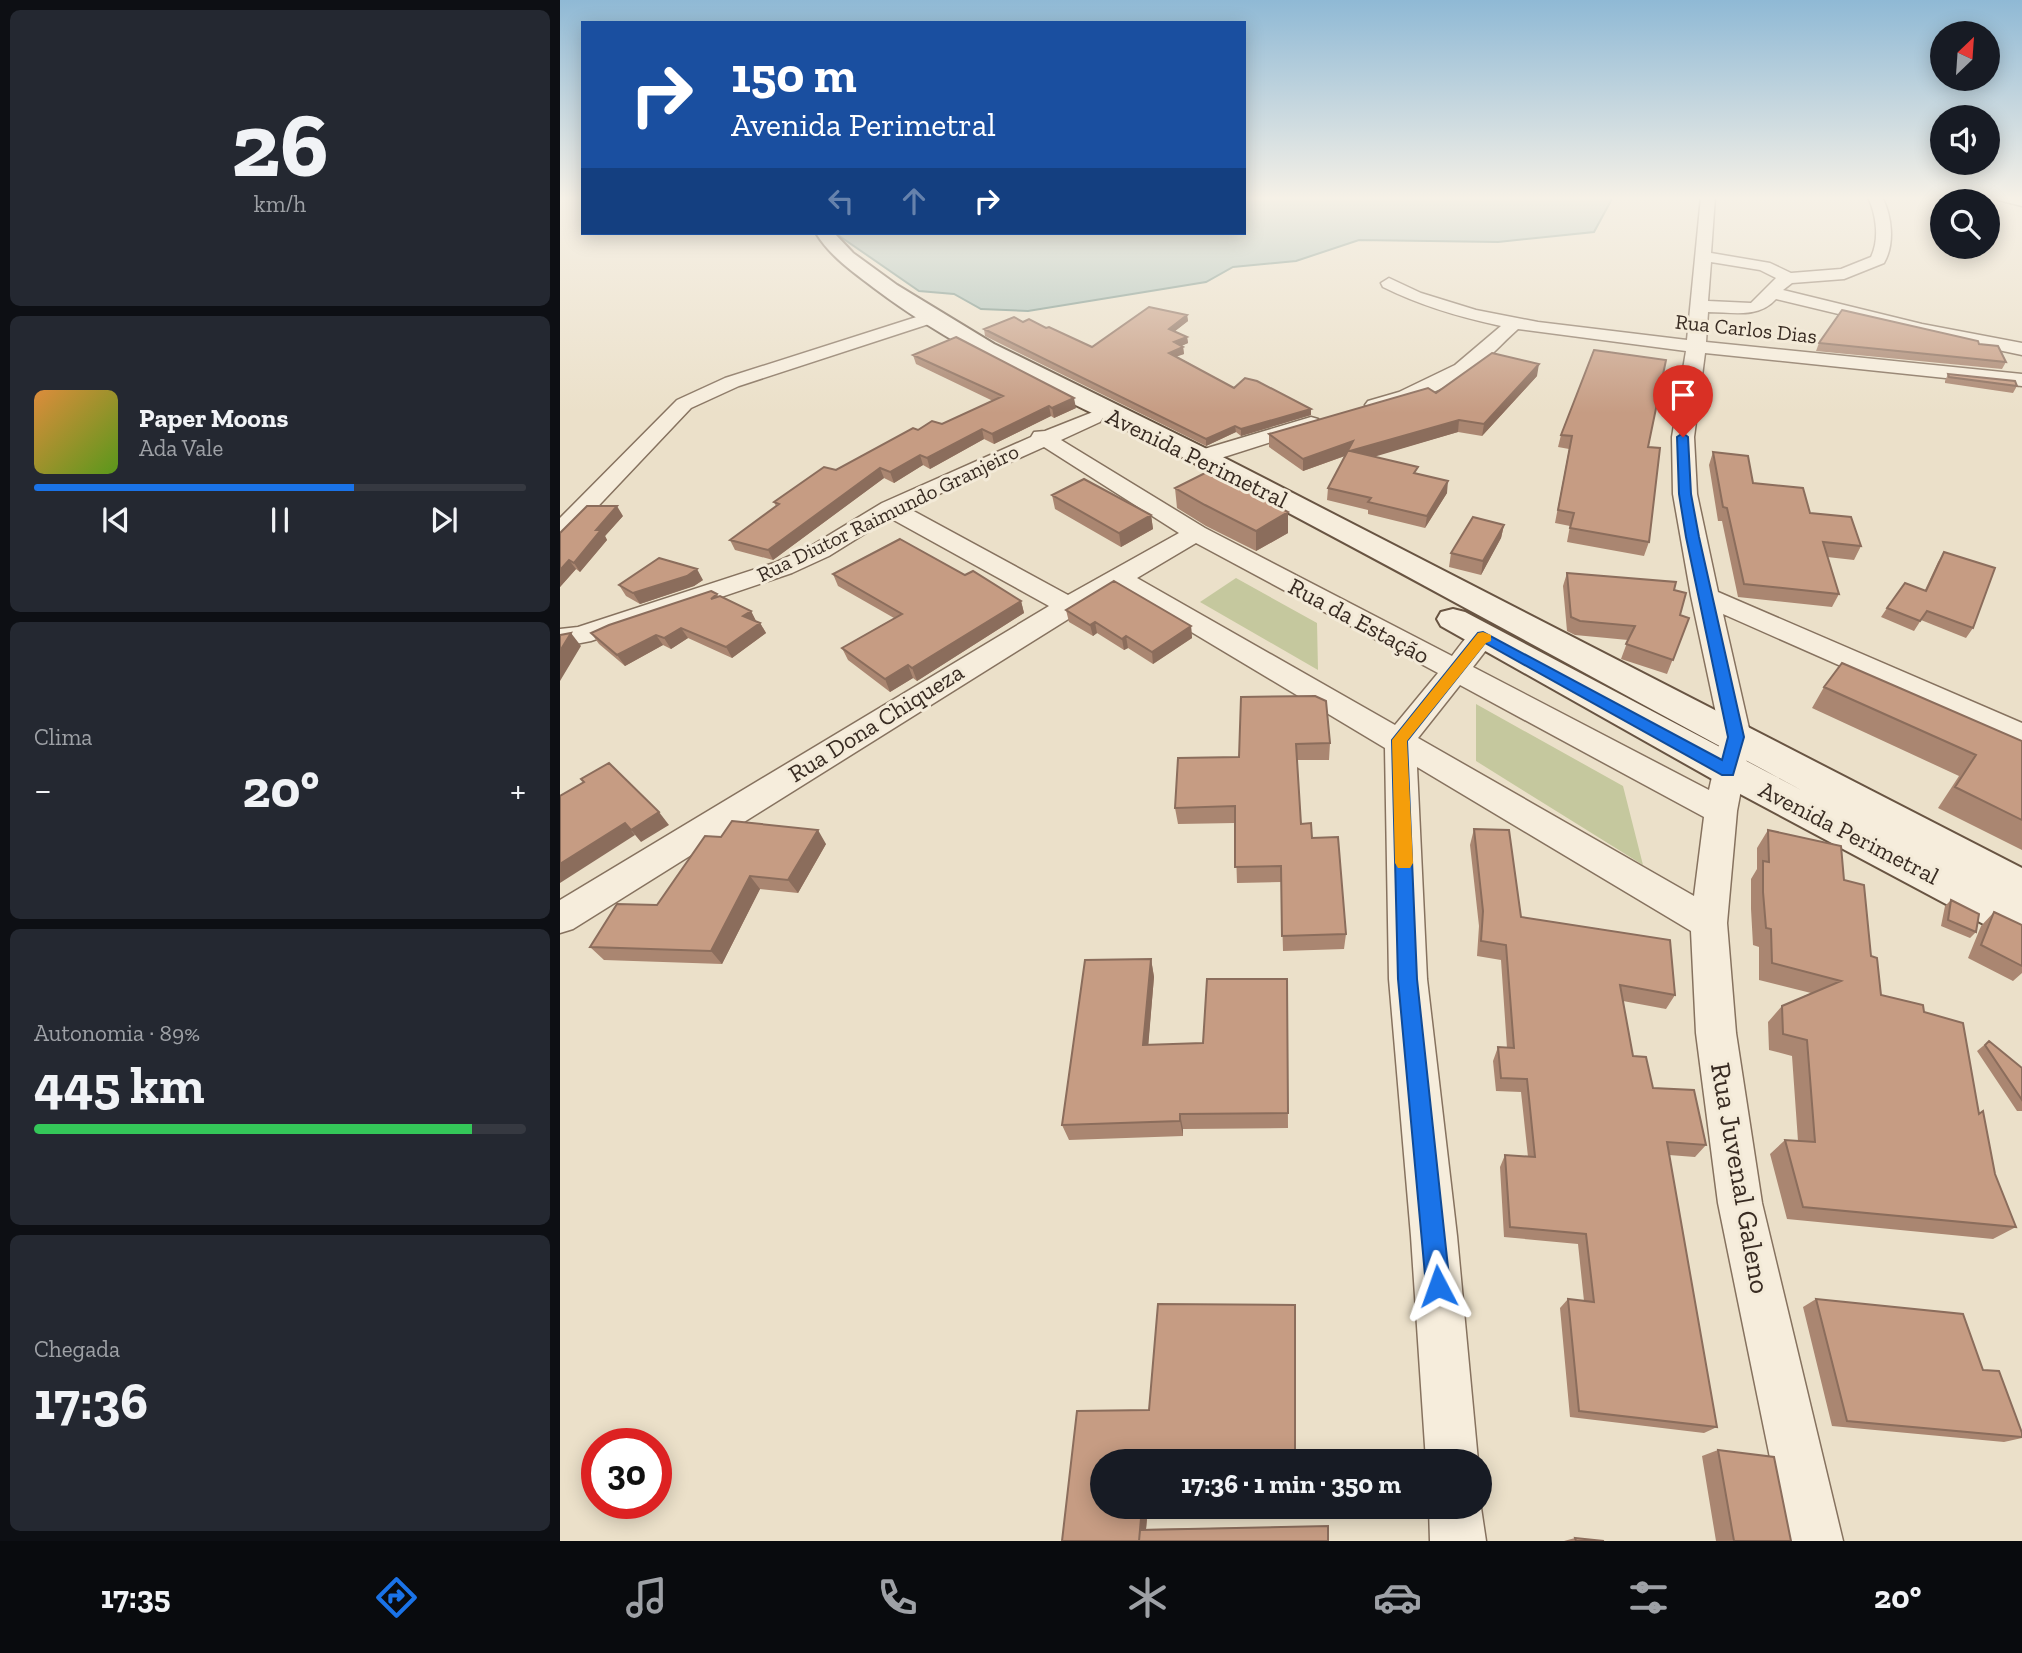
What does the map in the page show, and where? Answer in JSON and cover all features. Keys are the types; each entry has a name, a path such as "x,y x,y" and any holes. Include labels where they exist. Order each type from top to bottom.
{"street":[{"path":"864,269 929,318 1094,412"},
{"name":"Rua Juvenal Galeno","path":"1702,269 1696,346 1683,437 1685,494 1704,596 1728,773 1709,923 1718,1047 1740,1203 1815,1541"},
{"path":"1771,269 1789,278"},
{"path":"1699,306 1754,308 1772,293 1780,282 1789,278 1844,274 1856,269"},
{"name":"Rua Carlos Dias","path":"1389,283 1413,298 1516,322 1696,346 2022,380"},
{"path":"1772,293 1922,329 2022,349"},
{"path":"560,532 684,404 732,382 929,318"},
{"path":"1359,410 1406,396 1462,369 1516,322"},
{"name":"Rua Diutor Raimundo Granjeiro","path":"560,638 581,635 783,568 820,551 890,508 1094,412"},
{"name":"Avenida Perimetral","path":"1094,412 1202,457 1264,500 1483,636 1728,773 2022,923"},
{"name":"Avenida Perimetral","path":"1094,412 1264,500 1728,773 2022,888"},
{"path":"1202,457 1336,417"},
{"name":"Rua da Estação","path":"1042,438 1196,533 1456,673 1728,773"},
{"path":"890,508 1068,606"},
{"name":"Rua Dona Chiqueza","path":"560,918 1068,606 1196,533"},
{"path":"1117,577 1709,923"},
{"path":"1704,596 2022,735"},
{"path":"1451,1449 1434,1236 1408,979 1400,740 1483,636"},
{"path":"1457,1519 1458,1541"}],"green space":[{"path":"1236,578 1317,623 1318,670 1200,602"},
{"path":"1476,704 1623,786 1643,865 1476,761"}],"water":[{"path":"887,269 1230,269 1206,282 1028,311 981,309 954,294 919,291"}],"building":[{"path":"1149,307 1187,315 1169,329 1187,337 1174,342 1183,347 1169,353 1234,388 1245,378 1257,381 1311,409 1241,429 1235,426 1206,439 984,329 1014,317 1023,322 1029,319 1092,347"},
{"path":"1842,310 1978,341 1979,344 1998,346 2006,362 1819,343"},
{"path":"956,337 1074,398 1052,408 1049,406 992,434 982,429 927,458 920,455 890,472 880,468 768,550 730,540 779,504 774,502 824,467 836,470 913,428 918,430 932,421 942,424 1003,396 913,355"},
{"path":"1594,350 1666,360 1648,447 1660,448 1649,542 1570,528 1574,513 1558,510 1572,436 1561,435"},
{"path":"1492,353 1539,364 1484,424 1459,420 1350,451 1418,467 1414,473 1448,481 1427,516 1368,502 1371,498 1328,488 1353,441 1303,459 1269,434 1428,388 1436,393"},
{"path":"1948,374 2015,381 2017,386 1949,377"},
{"path":"1713,452 1748,456 1753,483 1803,488 1810,513 1851,517 1861,546 1823,542 1839,594 1744,584 1727,508 1723,507"},
{"path":"1207,472 1213,472 1288,512 1256,531 1175,488"},
{"path":"1084,479 1151,515 1119,533 1052,495"},
{"path":"587,506 617,506 596,530 601,530 574,563 569,560 560,570 560,533"},
{"path":"1473,517 1504,525 1483,561 1451,553"},
{"path":"900,539 965,575 973,571 1021,601 912,668 908,665 885,679 842,648 902,614 833,574"},
{"path":"1944,552 1995,568 1973,628 1927,611 1920,621 1887,608 1905,583 1926,591"},
{"path":"659,558 697,569 687,576 633,593 619,585"},
{"path":"1567,573 1676,582 1674,590 1686,593 1680,615 1689,618 1673,660 1626,644 1635,626 1580,621 1571,617"},
{"path":"1114,581 1191,626 1152,652 1126,636 1122,639 1095,622 1090,625 1066,610"},
{"path":"711,591 717,594 711,599 720,596 751,611 743,616 760,623 726,647 681,628 664,638 656,635 617,655 591,633 609,625"},
{"path":"571,633 560,651 560,635"},
{"path":"1842,663 2022,741 2022,820 1955,787 1976,755 1824,687"},
{"path":"1315,696 1326,701 1330,743 1296,744 1301,824 1311,823 1312,838 1338,837 1346,934 1282,936 1281,866 1235,867 1235,806 1175,808 1178,758 1239,757 1241,697"},
{"path":"609,763 659,812 631,830 625,823 560,864 560,796 584,782 581,779"},
{"path":"732,821 818,830 788,880 750,876 711,951 590,947 617,904 657,905 705,836 721,837"},
{"path":"1474,829 1509,830 1521,917 1670,940 1675,995 1620,985 1633,1056 1646,1057 1653,1088 1694,1090 1706,1145 1667,1142 1717,1427 1579,1411 1568,1299 1594,1302 1586,1234 1510,1227 1505,1155 1535,1157 1527,1079 1501,1078 1498,1047 1514,1048 1506,945 1481,941 1483,911"},
{"path":"1768,830 1841,846 1844,880 1864,885 1871,956 1877,958 1881,995 1923,1005 1924,1012 1963,1023 1979,1114 1983,1111 1995,1174 2016,1227 1803,1207 1785,1140 1815,1142 1807,1040 1783,1034 1782,1006 1841,981 1772,963 1771,929 1766,928 1763,892 1763,861 1769,862"},
{"path":"1951,900 1979,914 1976,932 1948,920"},
{"path":"1994,912 2022,925 2022,966 1981,945"},
{"path":"1151,959 1143,1045 1203,1043 1207,979 1287,979 1288,1113 1180,1114 1180,1121 1062,1125 1085,960"},
{"path":"1989,1041 2022,1068 2022,1100 1985,1045"},
{"path":"1816,1299 1963,1314 1983,1370 1999,1371 2022,1437 1847,1421"},
{"path":"1158,1304 1295,1305 1295,1449 1090,1449 1090,1519 1141,1519 1139,1541 1062,1541 1077,1411 1149,1410"},
{"path":"1718,1450 1774,1457 1791,1541 1734,1541"},
{"path":"1328,1526 1328,1541 1139,1541 1140,1530"},
{"path":"1575,1538 1604,1541 1576,1541"}],"slow traffic":[{"path":"1404,863 1400,740 1483,636 1486,638"}],"route":[{"path":"1438,1286 1408,979 1400,740 1483,636 1727,770 1736,737 1704,596 1685,494 1683,437"}]}
